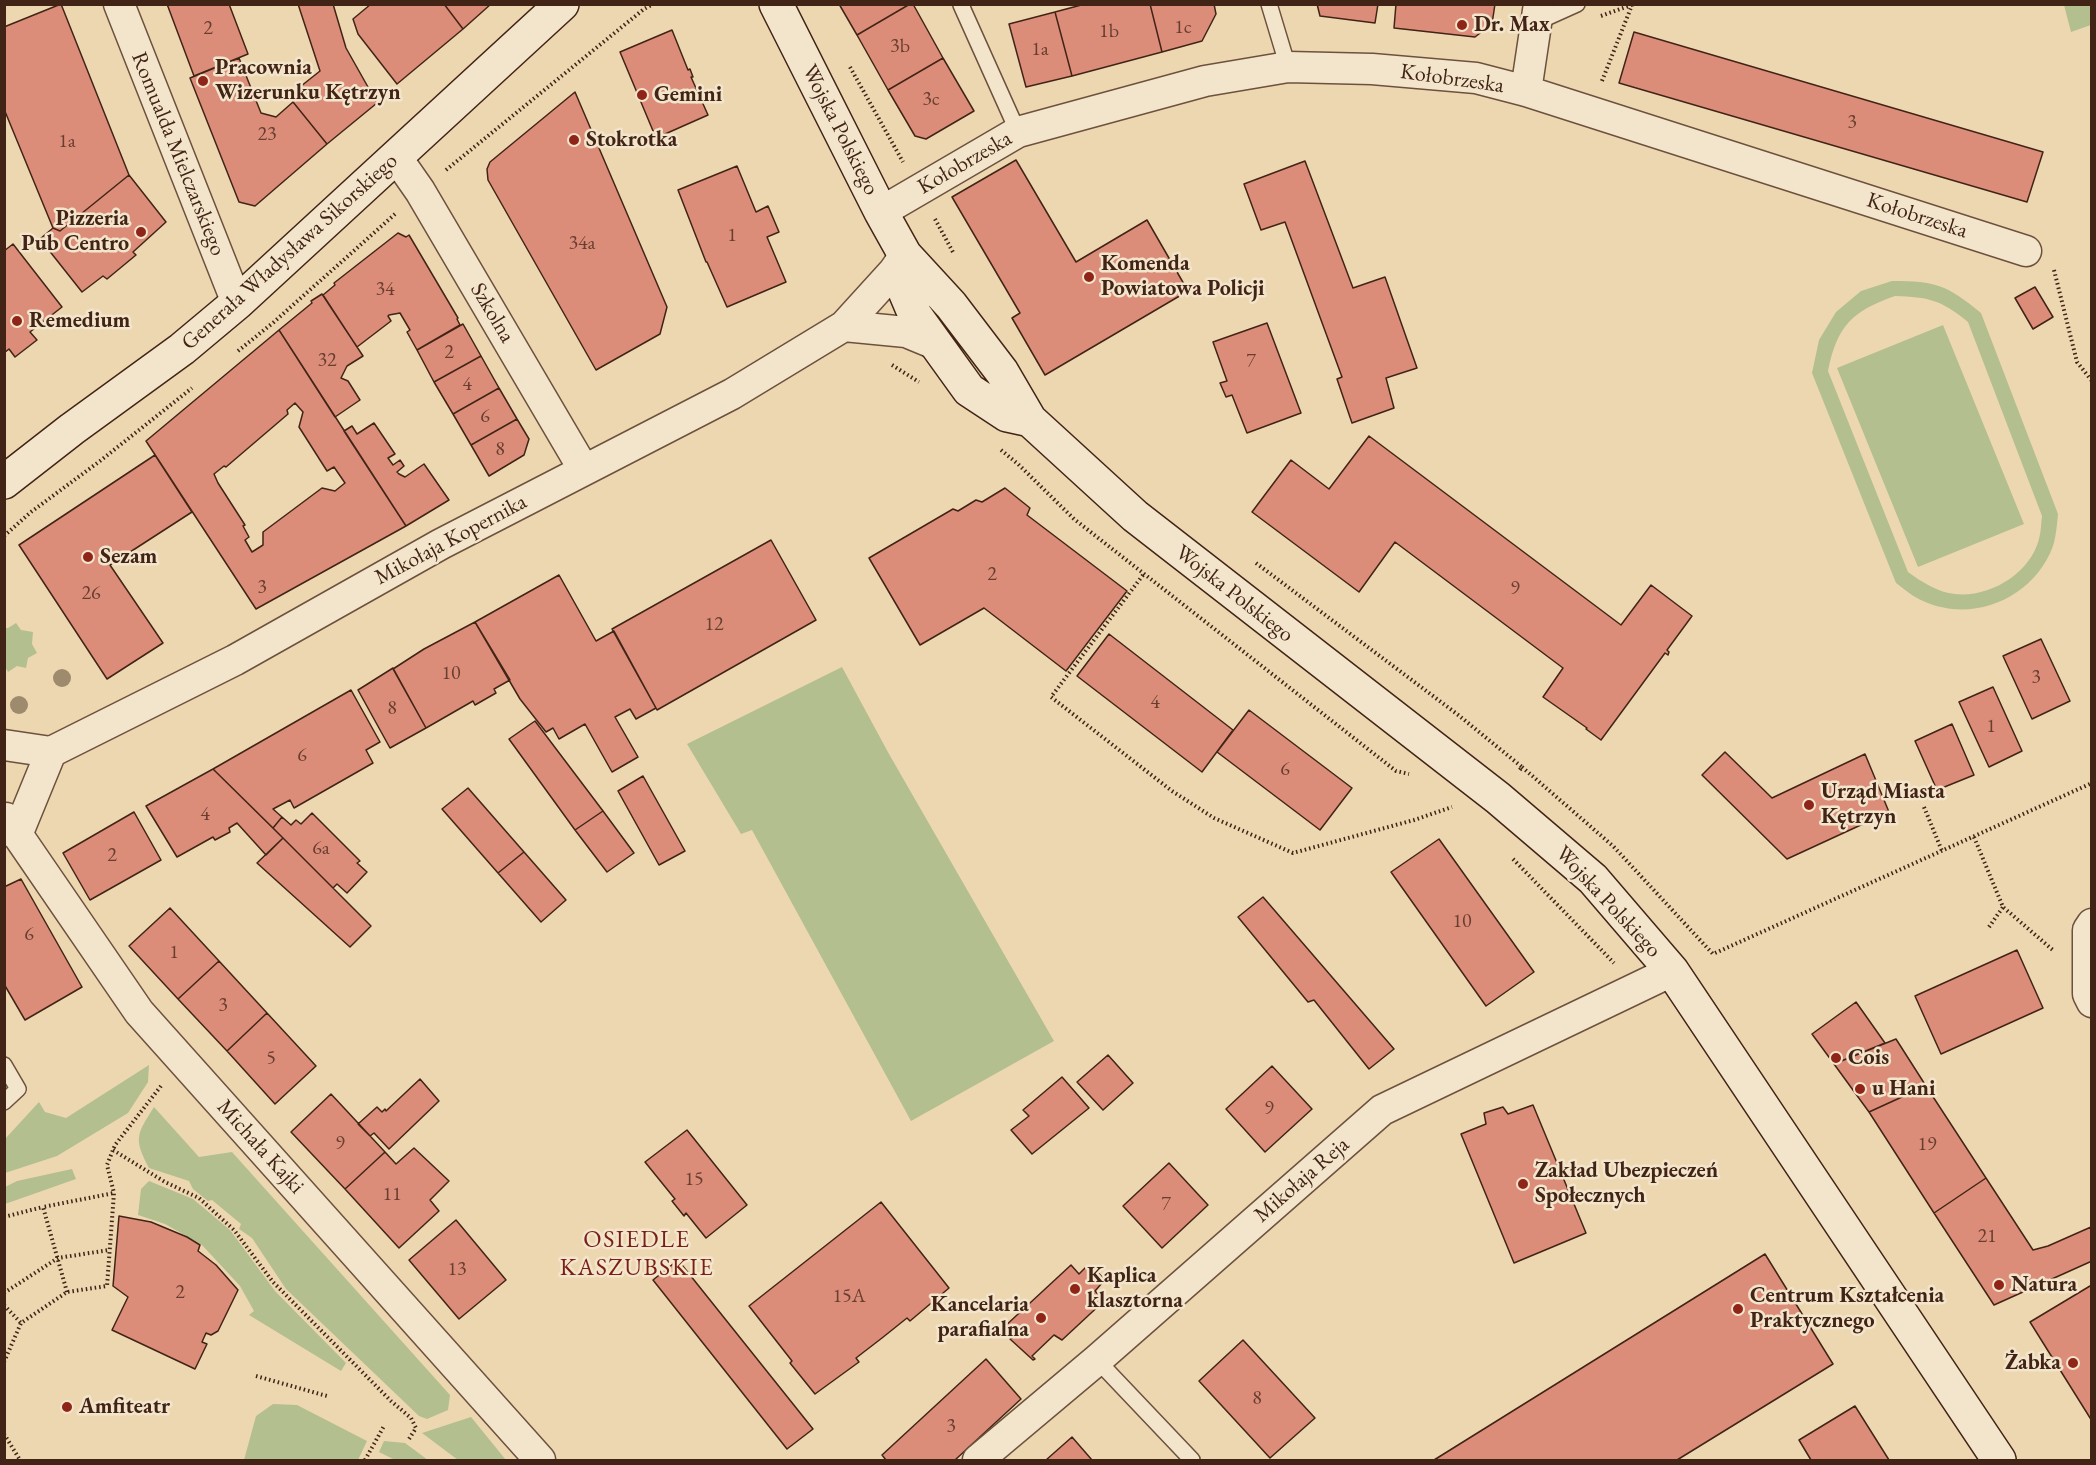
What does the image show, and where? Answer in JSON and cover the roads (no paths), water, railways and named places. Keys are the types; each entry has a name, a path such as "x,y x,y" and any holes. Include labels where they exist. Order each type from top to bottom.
{"street":[{"name":"Romualda Mielczarskiego","path":"119,4 237,303"},
{"name":"Generała Władysława Sikorskiego","path":"6,477 182,349 237,303 562,4"},
{"name":"Wojska Polskiego","path":"776,4 905,255 951,304 1002,372 1030,420 1134,516 1498,798 1593,879 1672,971 1999,1461"},
{"path":"1526,91 1538,13"},
{"name":"Kołobrzeska","path":"881,212 1018,132 1206,81 1288,68 1372,69 1476,78 1526,91 2026,251"},
{"name":"Szkolna","path":"397,158 420,191 584,470"},
{"name":"Wojska Polskiego","path":"905,255 900,282 915,315 969,390 1007,415 1030,420"},
{"name":"Mikołaja Kopernika","path":"51,752 235,660 441,544 732,394 844,326 894,271 905,255"},
{"path":"844,326 906,332 935,344"},
{"path":"4,745 51,752 9,831"},
{"name":"Michała Kajki","path":"9,831 139,1012 540,1461"},
{"path":"2091,924 2088,930 2088,994 2091,1002"},
{"name":"Mikołaja Reja","path":"978,1461 1097,1360 1382,1110 1672,971"}],"lane":[{"path":"963,4 961,5 1018,132"},
{"path":"1269,4 1288,68"},
{"path":"1538,13 1577,4"},
{"path":"4,1065 18,1089 4,1102"},
{"path":"1097,1360 1192,1461"}],"place":[{"name":"Dr. Max","path":"1462,25"},
{"name":"Pracownia Wizerunku Kętrzyn","path":"203,81"},
{"name":"Gemini","path":"642,95"},
{"name":"Stokrotka","path":"574,140"},
{"name":"Pizzeria Pub Centro","path":"141,232"},
{"name":"Komenda Powiatowa Policji","path":"1089,277"},
{"name":"Remedium","path":"17,321"},
{"name":"Sezam","path":"88,557"},
{"name":"Urząd Miasta Kętrzyn","path":"1809,805"},
{"name":"Cois","path":"1836,1058"},
{"name":"u Hani","path":"1860,1089"},
{"name":"Zakład Ubezpieczeń Społecznych","path":"1523,1184"},
{"name":"Natura","path":"1999,1285"},
{"name":"Kaplica klasztorna","path":"1075,1289"},
{"name":"Centrum Kształcenia Praktycznego","path":"1738,1309"},
{"name":"Kancelaria parafialna","path":"1041,1318"},
{"name":"Żabka","path":"2073,1363"},
{"name":"Amfiteatr","path":"67,1407"}],"district":[{"name":"OSIEDLE KASZUBSKIE","path":"637,1254"}]}
